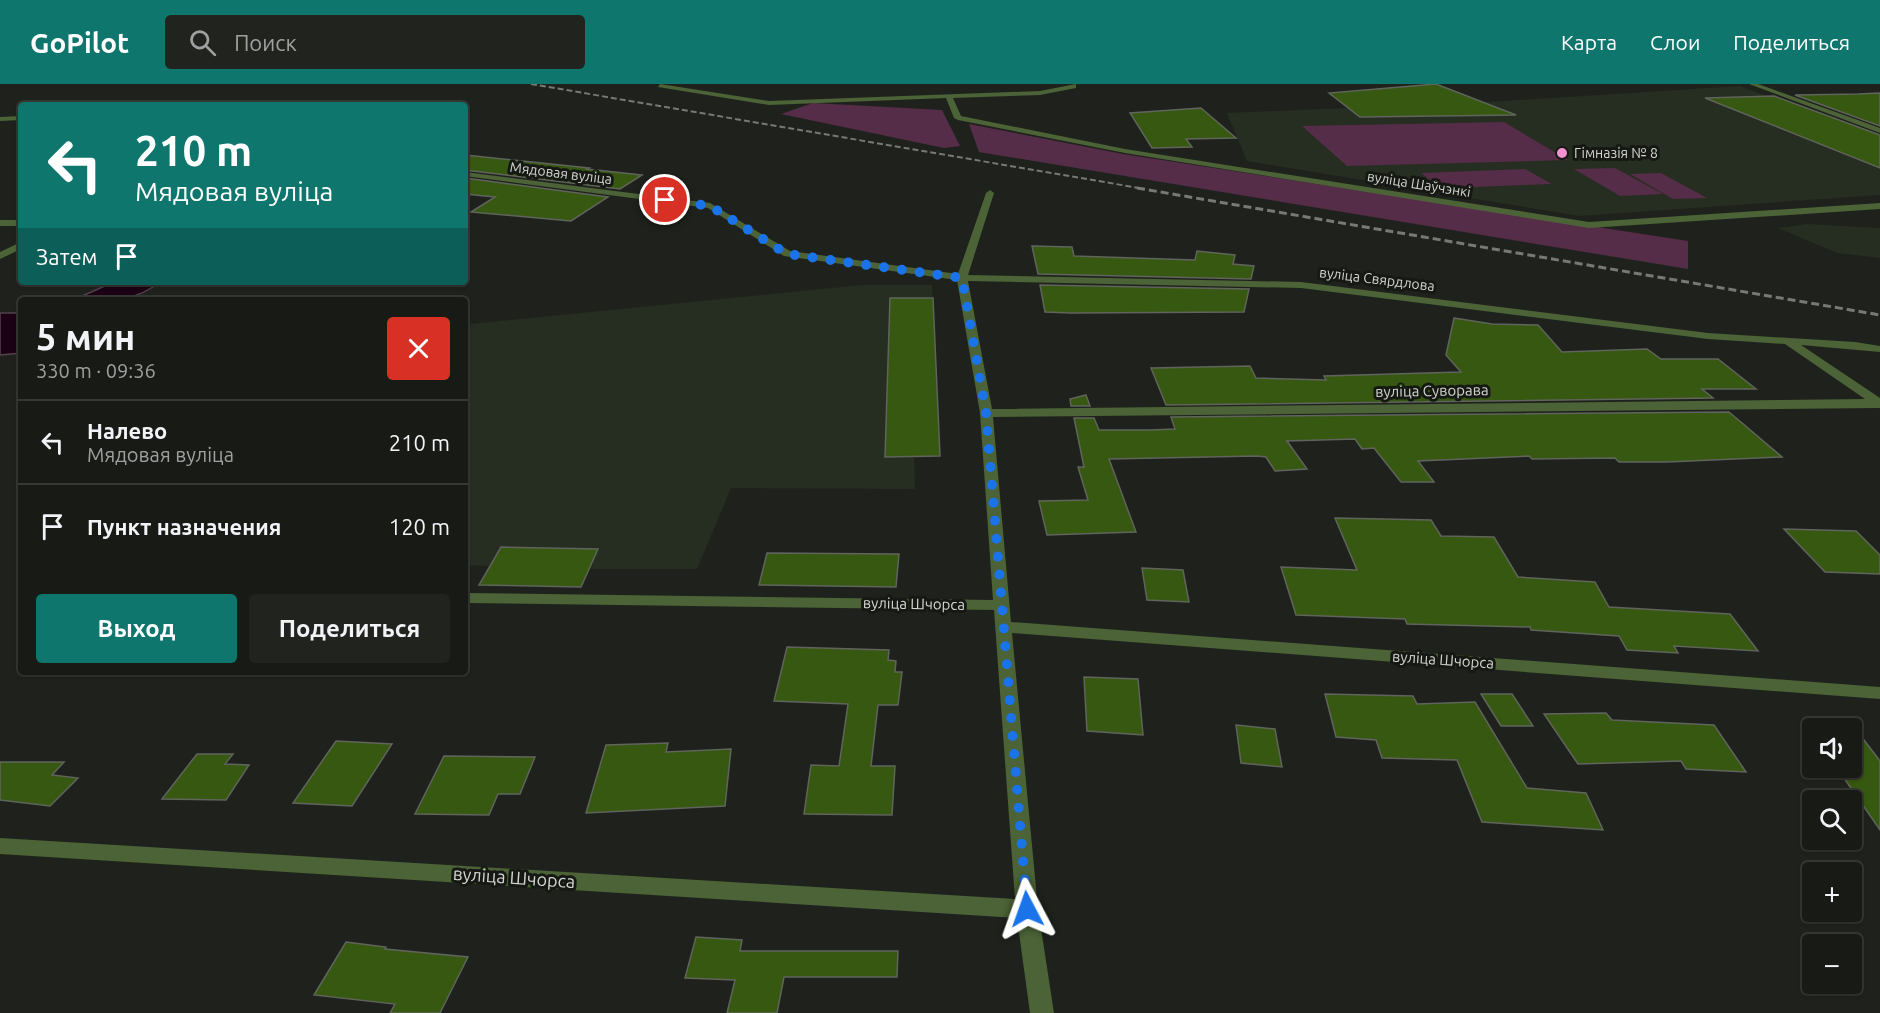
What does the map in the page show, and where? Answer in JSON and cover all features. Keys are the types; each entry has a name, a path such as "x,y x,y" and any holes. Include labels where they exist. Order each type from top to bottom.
{"street":[{"path":"660,86 769,102 937,94 949,97 1040,93 1074,87 1073,84"},
{"path":"1752,84 1880,131"},
{"name":"вуліца Шаўчэнкі","path":"949,97 958,118 1137,153 1589,225 1880,206"},
{"path":"0,118 18,118"},
{"name":"Мядовая вуліца","path":"468,174 710,206 787,254 962,278"},
{"path":"990,193 962,278 986,413 1027,909 1042,1013"},
{"path":"0,223 18,224"},
{"path":"0,256 18,247"},
{"name":"вуліца Свярдлова","path":"962,278 1301,285 1708,336 1786,340 1880,349"},
{"path":"1786,340 1879,403"},
{"name":"вуліца Суворава","path":"986,413 1879,403"},
{"name":"вуліца Шчорса","path":"468,598 1003,605"},
{"name":"вуліца Шчорса","path":"1005,627 1880,693"},
{"name":"вуліца Шчорса","path":"0,846 1027,909"}],"shaded area":[{"name":"Гімназія № 8","path":"1740,86 1880,138 1880,195 1579,216 1247,161 1227,113 1487,102"},
{"path":"813,103 942,110 960,146 944,148 781,114"},
{"path":"1504,122 1568,160 1347,166 1302,126"},
{"path":"969,124 1123,154 1688,241 1688,269 979,152"},
{"path":"1615,168 1663,194 1620,196 1574,169"},
{"path":"1525,169 1552,184 1447,188 1437,186 1421,173"},
{"path":"1661,173 1707,198 1673,199 1630,174"},
{"path":"1808,224 1880,228 1880,258 1837,253 1778,228"},
{"path":"107,285 156,285 129,297 80,297"},
{"path":"861,285 932,285 940,456 914,457 915,489 731,488 697,569 589,569 598,549 501,547 490,566 468,565 468,328 471,324"},
{"path":"0,313 18,313 18,353 0,355"}],"building":[{"path":"1436,84 1516,115 1360,117 1329,93"},
{"path":"1880,93 1880,126 1795,95 1858,94"},
{"path":"1774,96 1880,135 1880,168 1705,98"},
{"path":"1201,108 1236,138 1186,139 1192,147 1152,148 1130,113"},
{"path":"468,155 642,175 620,189 468,170"},
{"path":"468,178 608,197 571,221 471,212 495,197 468,194"},
{"path":"1032,246 1072,247 1074,256 1195,260 1197,251 1235,255 1233,264 1254,266 1251,279 1038,274"},
{"path":"1040,285 1249,289 1244,312 1071,313 1045,312"},
{"path":"890,298 933,298 940,456 885,457"},
{"path":"1454,318 1492,324 1538,325 1562,352 1647,349 1661,359 1718,359 1756,389 1702,389 1713,398 1166,405 1151,368 1250,366 1256,378 1326,380 1324,376 1461,372 1446,355"},
{"path":"1086,395 1090,406 1071,406 1070,399"},
{"path":"1729,412 1782,457 1619,462 1615,458 1532,459 1529,456 1418,461 1434,482 1401,482 1374,448 1362,449 1355,439 1287,441 1307,469 1275,471 1266,457 1257,456 1109,459 1136,532 1047,535 1039,501 1088,500 1078,467 1084,467 1074,418 1094,418 1099,430 1150,430 1175,429 1171,417"},
{"path":"1335,518 1431,520 1441,536 1494,537 1518,577 1595,582 1609,607 1730,614 1758,651 1674,646 1678,653 1627,650 1619,636 1531,630 1530,627 1407,624 1405,619 1296,615 1281,567 1357,570"},
{"path":"1784,529 1856,531 1880,555 1880,574 1825,572"},
{"path":"501,547 598,549 581,587 479,585"},
{"path":"767,553 899,554 896,587 759,585"},
{"path":"1142,568 1183,570 1189,602 1147,600"},
{"path":"787,647 889,650 888,660 896,661 895,672 902,672 898,705 878,705 871,766 895,766 892,815 804,814 811,765 839,766 848,704 774,701"},
{"path":"1084,677 1138,679 1143,735 1087,731"},
{"path":"1325,694 1413,696 1417,704 1475,702 1527,788 1586,793 1603,830 1482,822 1457,760 1382,758 1376,740 1336,737"},
{"path":"1481,694 1512,694 1533,726 1501,726"},
{"path":"1606,713 1612,720 1714,725 1746,772 1686,769 1681,761 1578,764 1544,714"},
{"path":"1236,725 1275,729 1282,767 1241,763"},
{"path":"1862,737 1880,761 1880,830 1862,804 1862,790 1852,790 1844,778 1862,778"},
{"path":"336,741 392,744 352,806 293,803"},
{"path":"668,743 666,752 731,749 725,806 586,813 606,745"},
{"path":"197,754 233,754 225,764 249,765 226,800 162,799"},
{"path":"444,756 535,757 520,794 498,794 489,815 415,814"},
{"path":"0,762 64,762 52,775 78,778 50,806 0,800"},
{"path":"696,937 742,940 740,951 898,951 897,977 784,977 777,1013 727,1013 735,980 685,978"},
{"path":"346,942 386,947 385,949 468,957 440,1013 390,1013 395,1004 314,995"}],"railway":[{"path":"531,84 1145,189"},
{"path":"1137,188 1880,315"}],"place":[{"name":"Гімназія № 8","path":"1562,153"}],"route":[{"path":"665,200 710,206 787,254 962,278 986,413 1027,909"}]}
